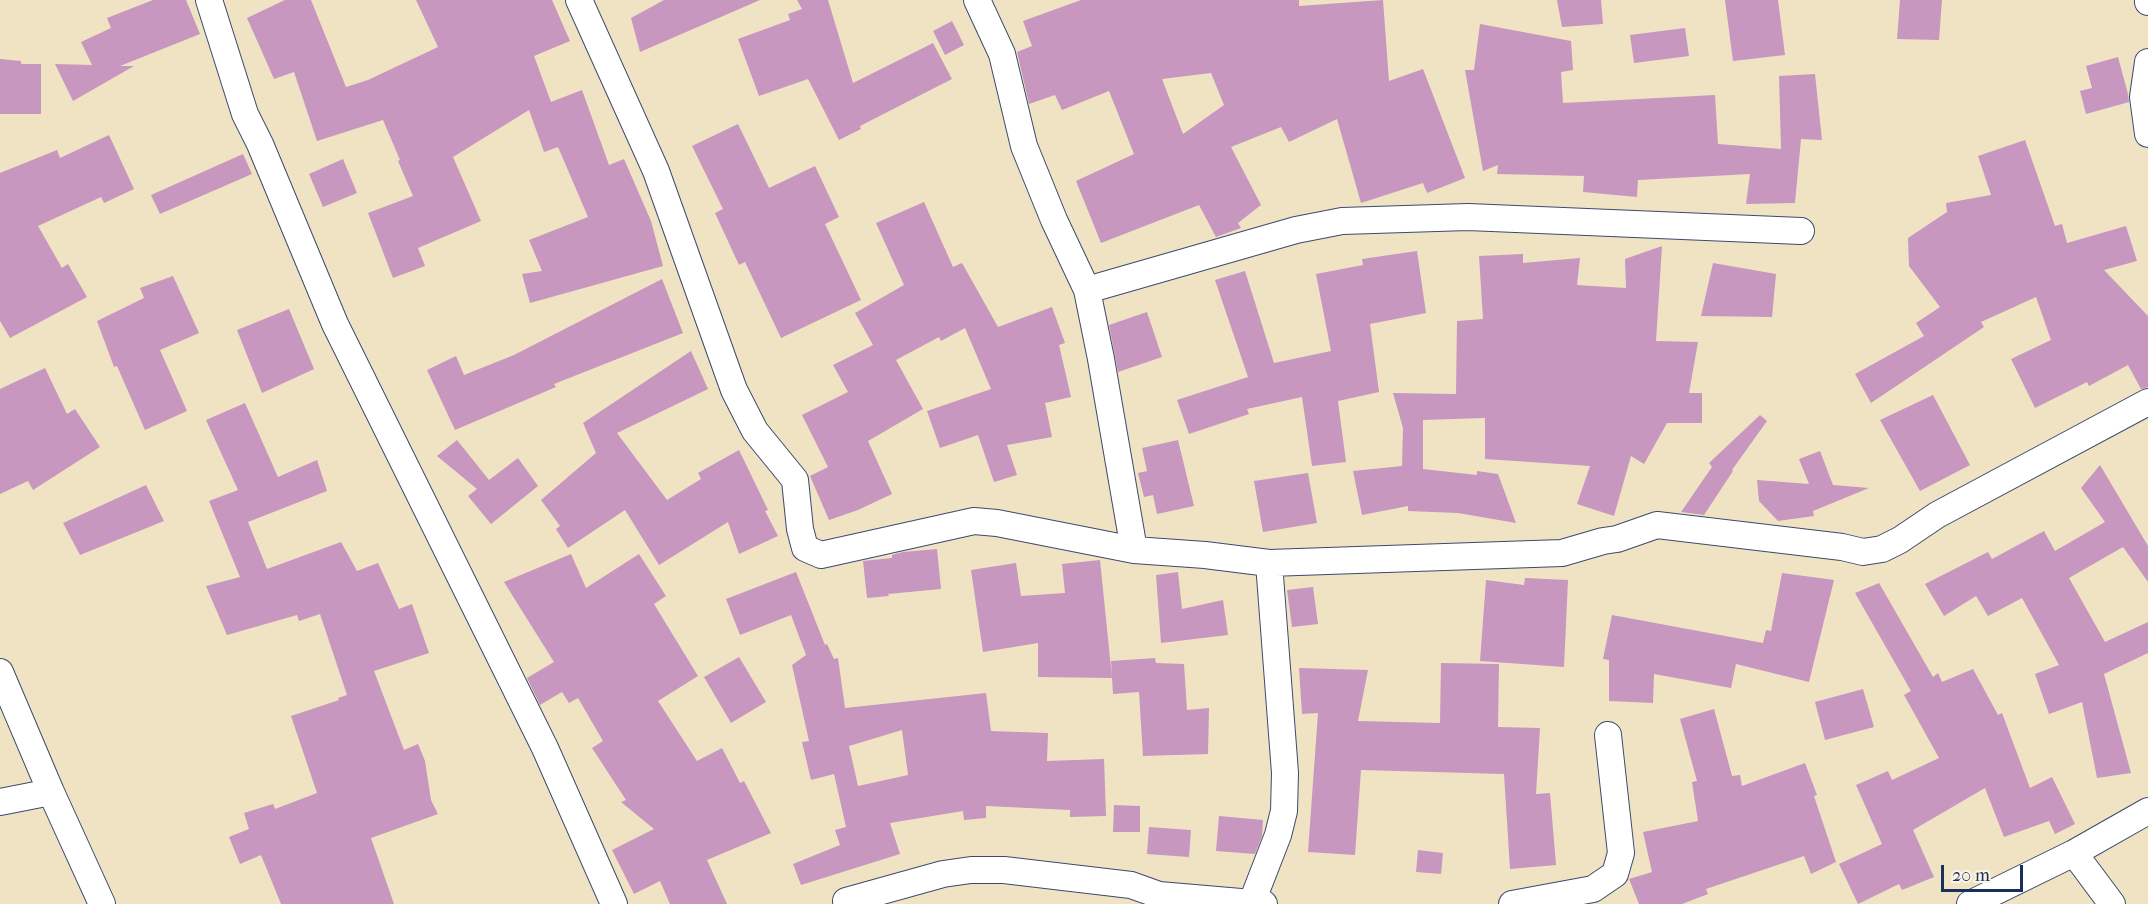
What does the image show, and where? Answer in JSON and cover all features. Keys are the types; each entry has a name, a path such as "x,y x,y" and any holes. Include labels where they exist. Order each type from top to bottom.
{"street":[{"path":"209,0 245,114 260,144 335,324 545,748 614,904"},
{"path":"579,0 656,171 734,390 755,431 795,480 800,529 805,548 821,555 974,521 997,523 1134,550 1205,555 1269,563 1562,553 1617,539 1657,525 1842,547 1863,552 1882,549 1900,540 1937,515 2148,402"},
{"path":"976,0 1002,54 1024,146 1054,220 1087,290 1134,550"},
{"path":"2148,62 2143,97 2148,134"},
{"path":"1087,290 1296,230 1342,221 1468,217 1801,231"},
{"path":"846,900 943,874 971,870 1004,870 1131,885 1167,900 1258,903 1284,811 1286,773 1269,563"},
{"path":"0,672 102,904"},
{"path":"1512,904 1593,889 1615,874 1621,853 1608,735"},
{"path":"0,802 51,792"},
{"path":"1970,904 2074,852 2148,811"},
{"path":"2074,852 2112,904"}],"building":[{"path":"153,0 186,0 200,34 120,66 134,66 73,101 55,64 92,65 81,42 111,28 107,18"},
{"path":"285,0 311,0 346,87 368,80 438,47 416,0 552,0 570,41 534,56 551,102 582,90 609,165 624,159 651,221 663,266 530,303 522,274 542,271 529,240 588,217 558,147 544,152 529,110 453,157 481,221 418,248 425,266 393,278 368,213 413,196 398,161 400,160 383,120 317,141 294,72 274,79 247,18"},
{"path":"664,0 760,0 640,52 631,18"},
{"path":"797,0 828,0 853,83 933,43 952,79 860,126 861,129 839,140 808,79 759,96 738,39 790,20 788,14 802,9"},
{"path":"1081,0 1299,0 1299,6 1383,0 1389,81 1423,69 1465,178 1427,193 1423,183 1361,203 1337,119 1289,142 1281,127 1231,147 1261,205 1238,223 1241,228 1216,237 1199,205 1101,243 1076,181 1134,154 1109,91 1062,110 1055,95 1029,104 1017,52 1032,46 1023,21","holes":["1211,73 1224,105 1183,134 1162,79"]},
{"path":"1557,0 1601,0 1603,24 1562,27"},
{"path":"1725,0 1778,0 1785,55 1733,61"},
{"path":"1900,0 1942,0 1939,40 1897,39"},
{"path":"952,21 964,45 945,55 933,31"},
{"path":"1480,24 1571,41 1573,70 1561,72 1563,103 1715,95 1718,144 1781,149 1779,76 1815,74 1822,140 1801,139 1795,203 1746,204 1750,174 1638,180 1637,197 1583,192 1584,176 1497,174 1498,165 1483,171 1465,70 1474,70"},
{"path":"1685,28 1689,56 1634,63 1630,35"},
{"path":"2118,57 2129,102 2086,114 2080,91 2092,88 2086,66"},
{"path":"0,59 21,61 21,64 41,64 41,114 0,114"},
{"path":"738,124 769,188 815,166 839,217 825,224 861,300 781,338 745,262 739,265 715,213 723,209 692,146"},
{"path":"109,135 134,189 104,203 101,197 38,226 62,268 68,264 87,297 10,338 0,321 0,173 57,150 60,158"},
{"path":"2025,140 2055,226 2062,224 2067,243 2126,226 2137,261 2104,270 2148,316 2148,387 2141,389 2128,365 2089,386 2087,382 2035,408 2011,359 2051,340 2036,297 1981,322 1984,327 1871,403 1855,374 1924,336 1916,323 1940,307 1909,266 1908,238 1947,212 1946,203 1991,195 1978,156"},
{"path":"243,154 252,174 160,214 151,195"},
{"path":"343,159 357,193 323,207 309,174"},
{"path":"924,202 953,267 962,263 998,327 1052,307 1065,343 1059,345 1071,397 1045,403 1052,437 1007,445 1017,475 994,482 978,435 940,448 927,411 991,389 965,328 941,341 939,337 896,360 923,409 868,441 892,494 858,510 829,520 810,476 828,467 802,415 848,392 833,365 873,345 855,313 904,285 876,223"},
{"path":"1662,246 1656,341 1698,342 1689,393 1702,393 1702,423 1667,423 1644,464 1631,456 1614,516 1577,504 1590,466 1485,459 1485,418 1423,420 1423,469 1477,475 1477,471 1498,474 1516,523 1458,513 1408,511 1408,506 1362,515 1353,471 1402,466 1403,428 1393,393 1456,394 1457,321 1483,319 1479,256 1523,254 1523,263 1580,258 1577,285 1626,288 1625,259"},
{"path":"1417,251 1426,313 1370,324 1379,392 1338,401 1346,462 1312,466 1302,397 1247,409 1249,414 1189,434 1177,400 1248,377 1215,280 1245,271 1274,363 1331,351 1316,274 1363,265 1362,259"},
{"path":"1713,263 1776,274 1772,317 1701,316"},
{"path":"173,276 199,333 160,350 187,411 145,430 117,366 114,367 97,321 144,298 140,288"},
{"path":"662,279 683,333 554,384 556,387 455,430 427,370 456,356 464,375 514,355"},
{"path":"289,309 314,369 262,393 237,330"},
{"path":"1147,312 1162,357 1118,372 1109,325"},
{"path":"691,351 708,389 617,433 667,500 701,479 698,473 739,450 778,536 739,554 728,522 659,565 625,510 568,548 556,529 560,526 541,500 596,453 583,423"},
{"path":"45,368 67,414 75,409 100,447 33,490 28,481 0,494 0,389"},
{"path":"1933,395 1970,465 1920,491 1880,420"},
{"path":"245,403 278,477 317,460 327,491 248,522 267,569 341,542 357,571 378,563 399,609 412,604 429,653 374,671 404,750 418,744 425,761 431,800 438,814 371,838 394,904 281,904 261,855 240,864 229,837 249,829 244,813 273,804 275,809 317,793 291,716 339,700 338,698 347,695 320,614 299,621 297,615 227,635 206,586 240,577 209,501 238,490 206,420"},
{"path":"1760,415 1767,421 1704,515 1681,512 1712,467 1709,463"},
{"path":"457,440 489,480 518,458 538,486 491,524 468,496 477,489 437,456"},
{"path":"1178,440 1194,506 1157,514 1153,495 1144,497 1138,473 1147,471 1142,448"},
{"path":"1820,451 1833,485 1869,488 1813,511 1814,516 1778,521 1759,501 1757,480 1809,484 1799,459"},
{"path":"2100,465 2148,546 2148,582 2123,547 2069,578 2105,642 2148,622 2148,653 2104,674 2131,773 2097,778 2082,702 2049,714 2035,674 2059,665 2022,598 1988,616 1976,596 1944,616 1925,584 1988,552 1992,559 2044,531 2055,551 2105,522 2081,488"},
{"path":"1308,473 1317,523 1263,532 1254,481"},
{"path":"146,485 164,521 80,555 63,523"},
{"path":"937,549 941,589 867,598 863,561 892,558 892,555 903,552"},
{"path":"571,554 586,588 639,554 666,596 654,604 698,676 658,701 697,761 722,748 740,783 744,781 771,833 707,860 727,904 670,904 660,881 634,894 612,850 654,829 621,802 626,800 592,748 603,741 578,698 569,703 562,692 540,705 527,678 554,662 504,582"},
{"path":"1100,560 1112,678 1038,677 1038,643 983,652 971,570 1016,563 1021,596 1065,593 1062,564"},
{"path":"796,572 825,645 827,644 834,659 838,658 845,708 986,693 991,731 1048,733 1047,761 1104,759 1106,816 1070,817 1070,810 986,806 986,818 964,820 963,811 890,823 900,854 801,885 793,864 840,845 835,830 846,827 834,774 811,780 802,742 809,741 792,665 806,655 791,615 740,635 726,599","holes":["902,730 908,775 858,786 849,746"]},
{"path":"1178,572 1182,609 1223,600 1228,635 1161,643 1156,575"},
{"path":"1782,573 1834,580 1809,682 1736,664 1731,688 1654,674 1653,703 1609,701 1609,660 1603,659 1612,615 1763,643 1766,630 1771,631"},
{"path":"1525,578 1568,580 1564,667 1480,661 1486,580 1524,585"},
{"path":"1879,583 1933,677 1938,673 1942,682 1973,669 1998,715 2002,713 2030,788 2052,777 2075,824 2055,834 2049,821 2004,837 1985,788 1913,830 1934,877 1902,890 1899,884 1858,904 1839,864 1882,844 1856,785 1888,771 1892,780 1939,758 1904,695 1911,691 1855,593"},
{"path":"1313,587 1318,624 1292,627 1287,590"},
{"path":"739,657 766,702 731,723 704,677"},
{"path":"1155,658 1156,663 1184,664 1187,710 1209,708 1208,754 1143,756 1139,692 1113,694 1111,661"},
{"path":"1441,663 1499,664 1498,727 1540,728 1536,794 1550,793 1556,865 1510,869 1504,774 1361,770 1355,855 1308,852 1318,713 1302,714 1299,668 1368,670 1358,721 1440,723"},
{"path":"1863,689 1874,727 1825,740 1815,702"},
{"path":"1714,709 1732,776 1740,775 1742,786 1805,763 1817,795 1814,796 1836,862 1811,874 1804,856 1706,889 1708,894 1682,904 1639,904 1629,879 1652,872 1643,832 1698,821 1692,782 1697,781 1680,719"},
{"path":"1114,805 1140,806 1140,832 1113,832"},
{"path":"1219,816 1263,820 1262,836 1255,854 1216,851"},
{"path":"1149,827 1191,830 1189,857 1147,854"},
{"path":"1418,850 1443,853 1441,874 1416,872"}]}
